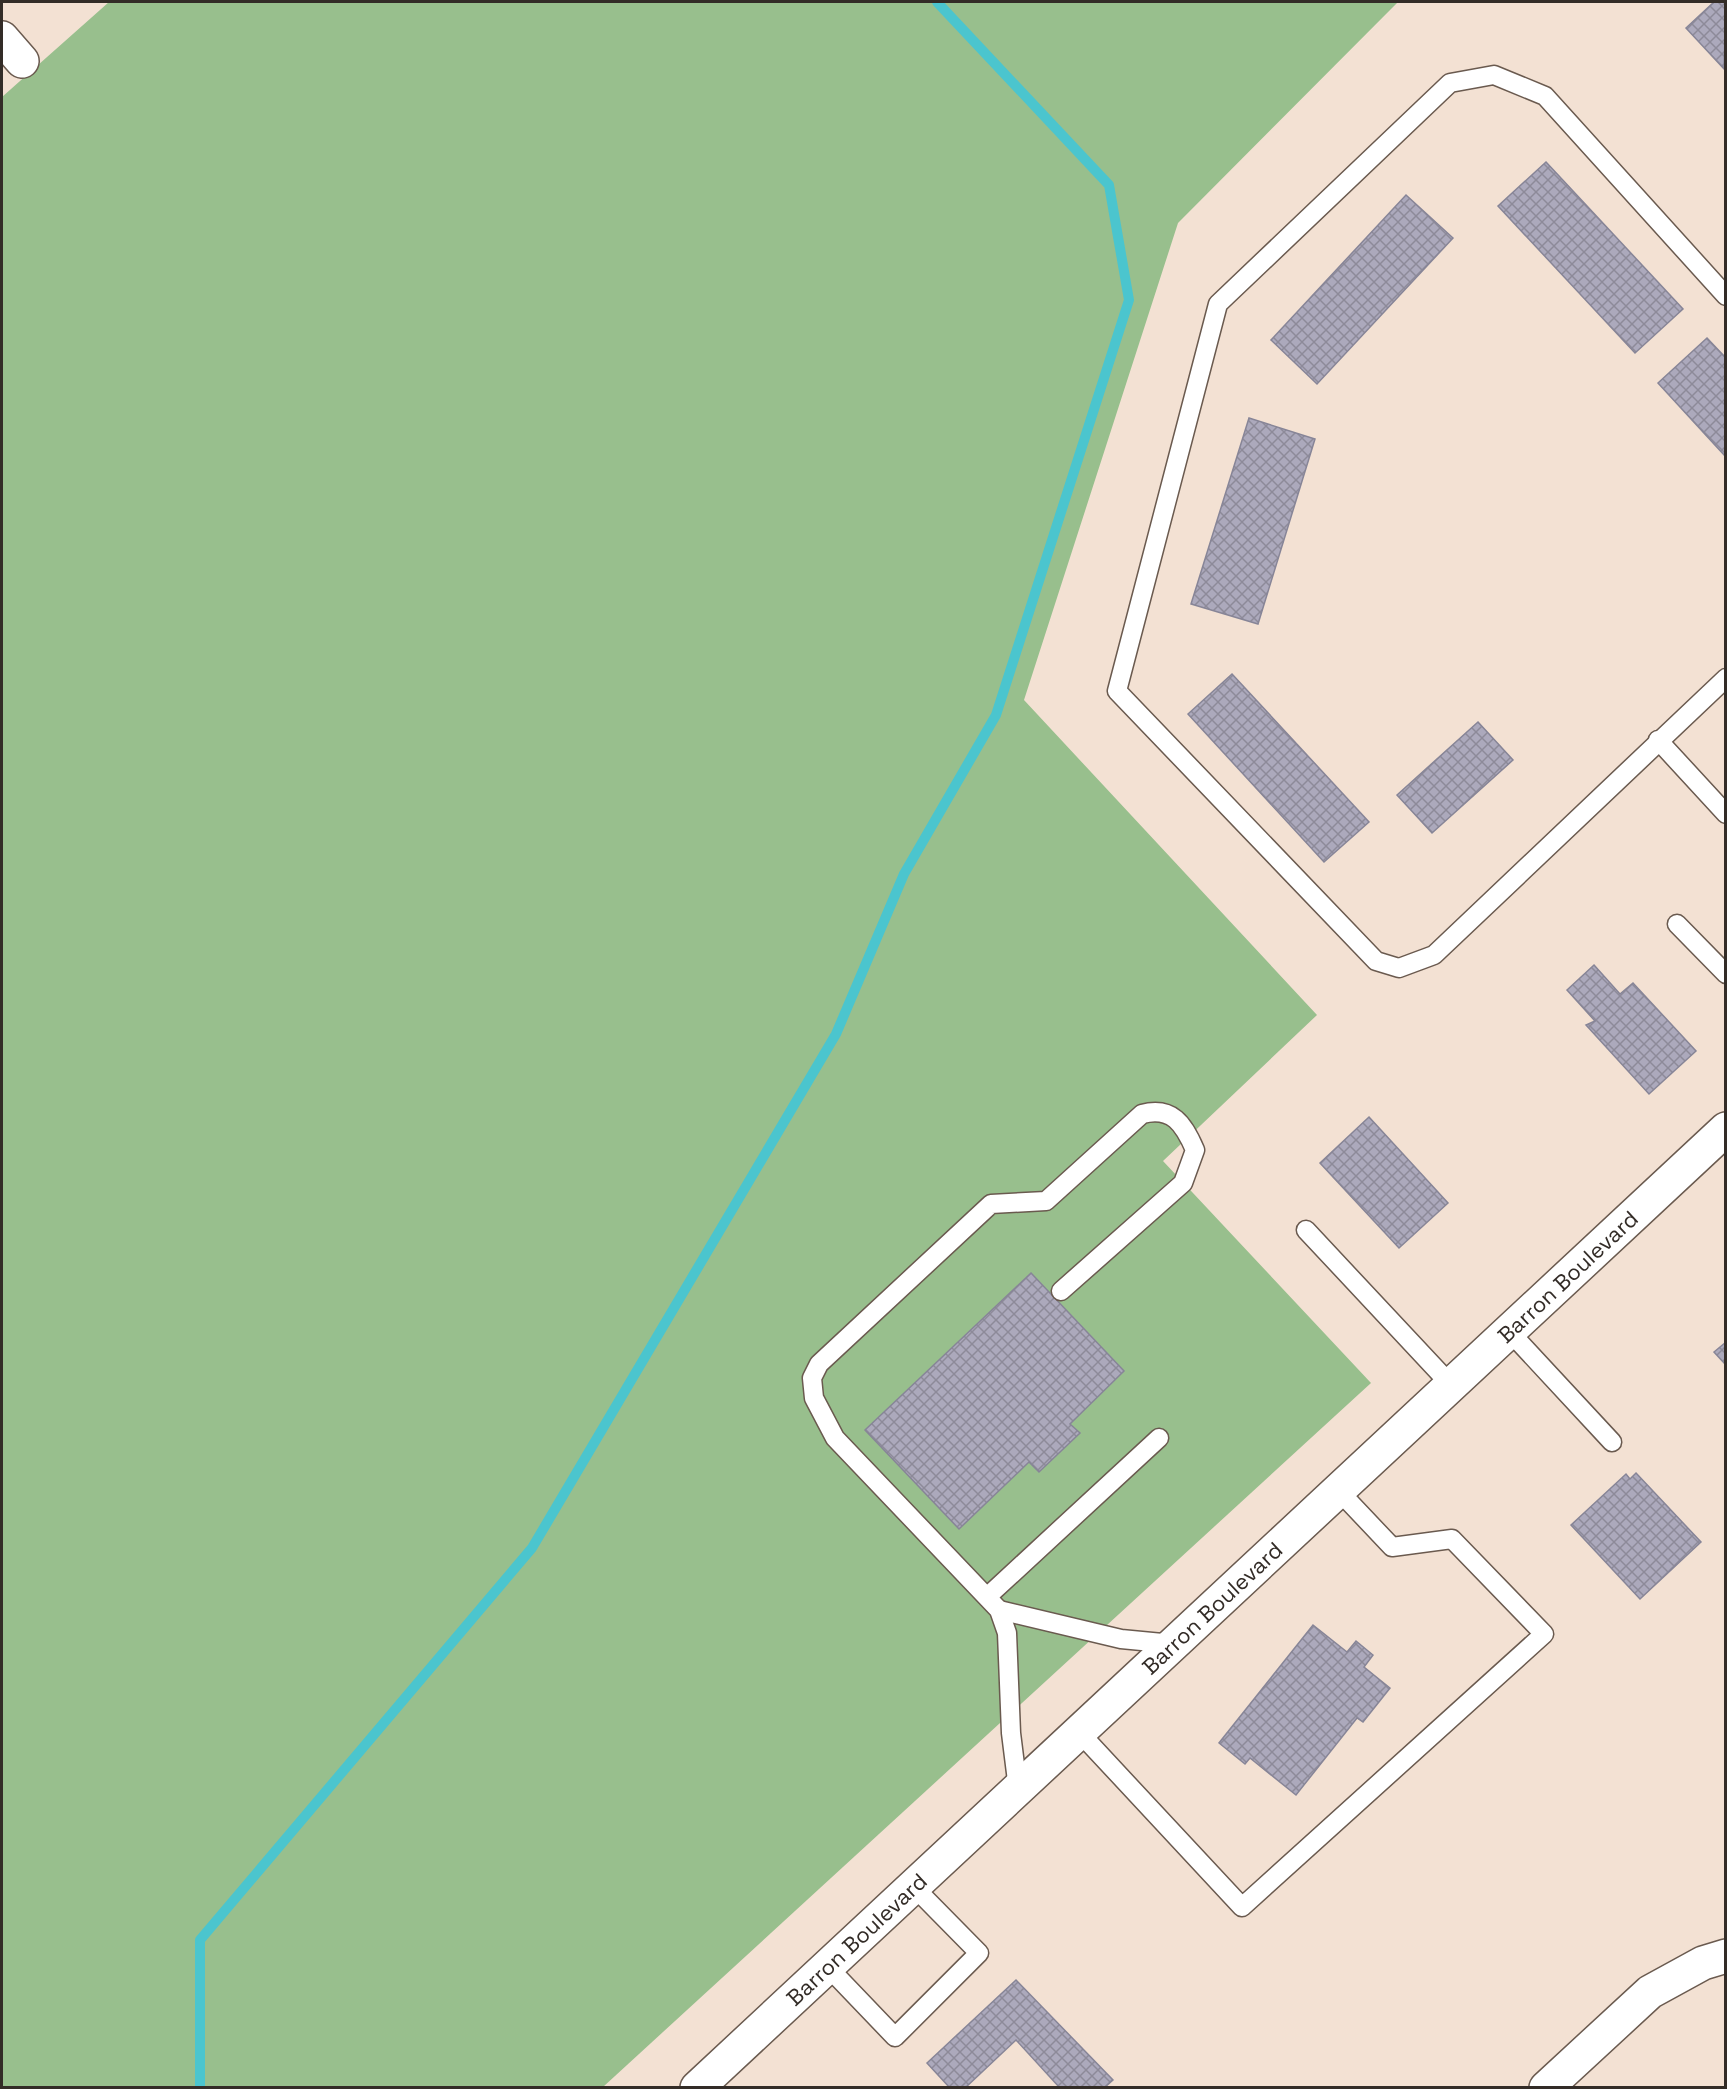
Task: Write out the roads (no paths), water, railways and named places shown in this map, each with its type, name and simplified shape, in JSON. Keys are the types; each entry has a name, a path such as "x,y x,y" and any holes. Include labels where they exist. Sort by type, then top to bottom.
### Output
{"main road":[{"name":"Barron Boulevard","path":"712,2082 827,1966 1725,1129"},
{"path":"1546,2088 1650,1992 1703,1963 1725,1956"}],"lane":[{"path":"1725,296 1545,96 1494,75 1450,83 1218,304 1117,691 1376,961 1399,968 1434,955 1725,678"},
{"path":"1658,740 1725,814"},
{"path":"1677,924 1725,974"},
{"path":"1018,1789 1011,1733 1007,1633 994,1603 835,1438 814,1398 812,1378 819,1364 991,1204 1046,1201 1142,1114 1157,1110 1174,1117 1186,1130 1195,1149 1183,1183 1061,1291"},
{"path":"1306,1230 1451,1385"},
{"path":"1509,1331 1612,1442"},
{"path":"994,1603 1159,1438"},
{"path":"1079,1732 1242,1907 1544,1634 1452,1539 1392,1547 1338,1490"},
{"path":"994,1603 1121,1639 1173,1644"},
{"path":"827,1966 895,2037 979,1953 913,1886"}],"waterway":[{"path":"200,2088 200,1940 532,1548 836,1034 904,874 996,715 1129,300 1109,185 937,2"}]}
